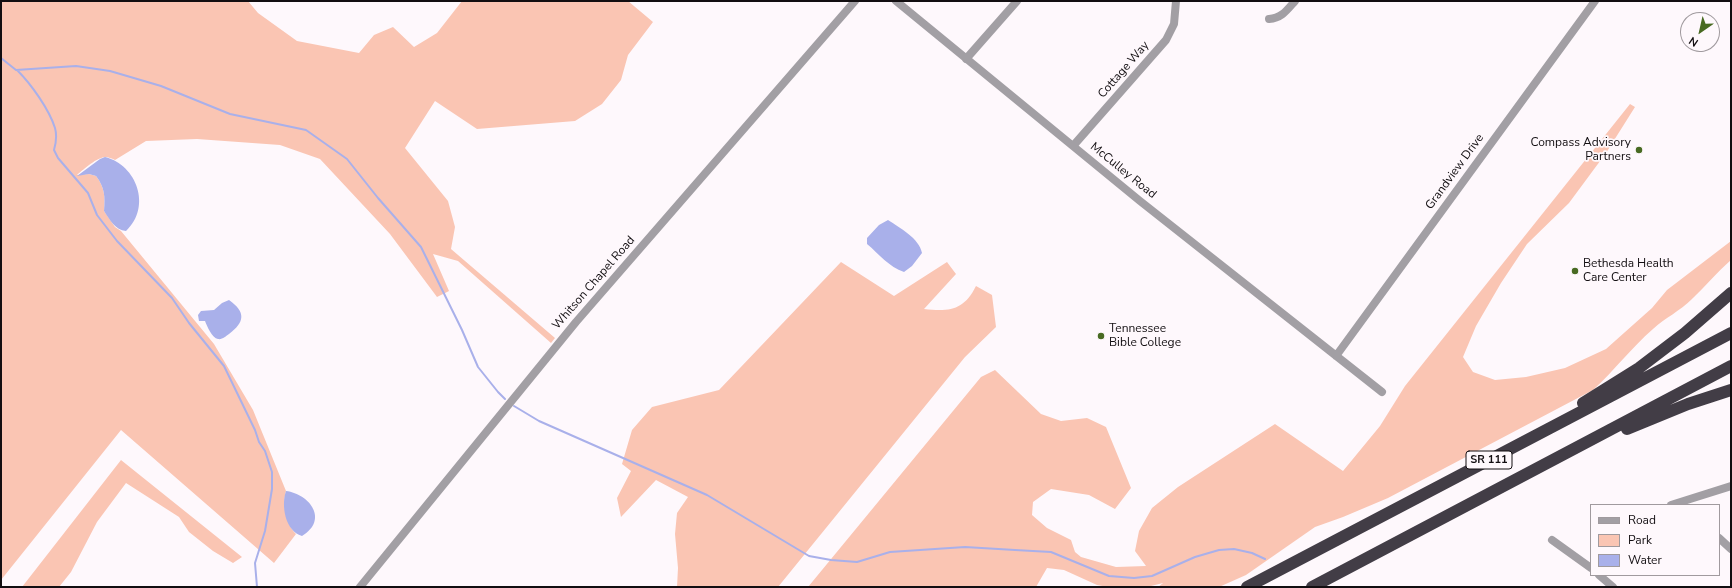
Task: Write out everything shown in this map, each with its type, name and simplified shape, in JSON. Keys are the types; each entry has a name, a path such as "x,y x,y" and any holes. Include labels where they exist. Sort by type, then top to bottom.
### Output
{"highway":[{"path":"1517,446 1639,368 1685,333 1731,293"},
{"name":"SR 111","path":"1247,587 1731,334"},
{"name":"SR 111","path":"1312,587 1731,366"},
{"path":"1559,457 1688,404 1731,390"}],"street":[{"name":"Whitson Chapel Road","path":"360,587 577,320 855,1"},
{"name":"McCulley Road","path":"896,1 1073,146 1382,392"},
{"path":"966,59 1017,1"},
{"name":"Cottage Way","path":"1073,146 1166,40 1174,24 1176,1"},
{"path":"1269,19 1283,15 1295,1"},
{"name":"Grandview Drive","path":"1336,356 1595,1"},
{"path":"1683,503 1731,486"},
{"path":"1720,539 1731,549"},
{"path":"1552,540 1589,564"},
{"path":"1600,576 1612,587"}],"green space":[{"path":"1,1 248,1 258,13 297,41 359,53 374,35 393,27 414,47 437,33 462,1 628,1 653,22 628,55 621,80 602,104 575,121 477,129 435,101 405,148 448,201 455,227 451,249 555,338 551,343 458,261 433,254 449,291 437,297 390,234 320,159 280,145 197,139 146,141 115,160 106,157 99,159 77,175 89,174 96,176 104,192 104,211 115,227 121,231 214,344 253,410 286,491 284,502 287,519 296,534 274,563 121,430 1,580"},
{"path":"1630,104 1635,107 1606,153 1569,203 1527,244 1501,283 1476,326 1463,357 1473,372 1495,380 1526,377 1565,368 1606,349 1652,308 1667,290 1731,241 1731,260 1678,311 1645,336 1593,390 1388,498 1315,527 1246,575 1219,587 1158,587 1163,583 1147,587 1108,587 1097,585 1064,570 1047,568 1036,587 808,587 981,377 995,370 1041,414 1061,421 1087,418 1106,427 1131,488 1115,509 1089,495 1051,489 1033,502 1032,515 1047,528 1071,540 1075,552 1081,557 1116,567 1146,566 1135,551 1139,531 1152,508 1178,487 1275,424 1343,471 1380,426 1405,386"},
{"path":"841,262 894,296 947,262 956,274 924,309 941,310 955,308 966,300 976,286 992,295 996,327 965,357 778,587 677,587 678,568 675,534 677,513 688,497 656,480 621,517 617,498 631,471 622,464 632,430 652,407 719,390"},
{"path":"121,460 242,557 233,563 213,551 189,532 179,517 126,483 97,522 71,572 59,587 22,587"}],"water":[{"path":"105,157 116,161 125,169 133,178 137,188 139,199 138,210 134,221 126,231 116,227 104,211 104,192 96,176 89,174 77,176"},
{"path":"888,220 913,238 922,253 912,266 904,272 889,264 867,244 867,238 879,225"},
{"path":"229,300 235,304 241,313 241,321 229,334 218,339 208,329 205,321 199,321 198,315 201,311 214,310 222,303"},
{"path":"286,491 295,493 302,497 309,502 313,509 315,516 314,523 310,530 302,536 296,533 288,523 284,510"}],"waterway":[{"path":"1,58 16,70 76,66 110,71 161,86 230,114 306,130 347,159 378,198 421,247 462,330 478,367 505,399"},
{"path":"17,70 39,97 52,121 56,133 54,150 58,158 88,193 97,215 117,241 172,298 189,323 224,366 255,430 259,442 265,451 272,472 272,489 265,531 255,563 257,587"},
{"path":"514,406 539,421 707,495 809,556 831,560 857,562 890,552 965,547 1051,552 1109,576 1134,578 1152,576 1195,557 1219,550 1234,549 1252,553 1265,559"}],"place":[{"name":"Compass Advisory Partners","path":"1639,150"},
{"name":"Bethesda Health Care Center","path":"1575,271"},
{"name":"Tennessee Bible College","path":"1101,336"}]}
